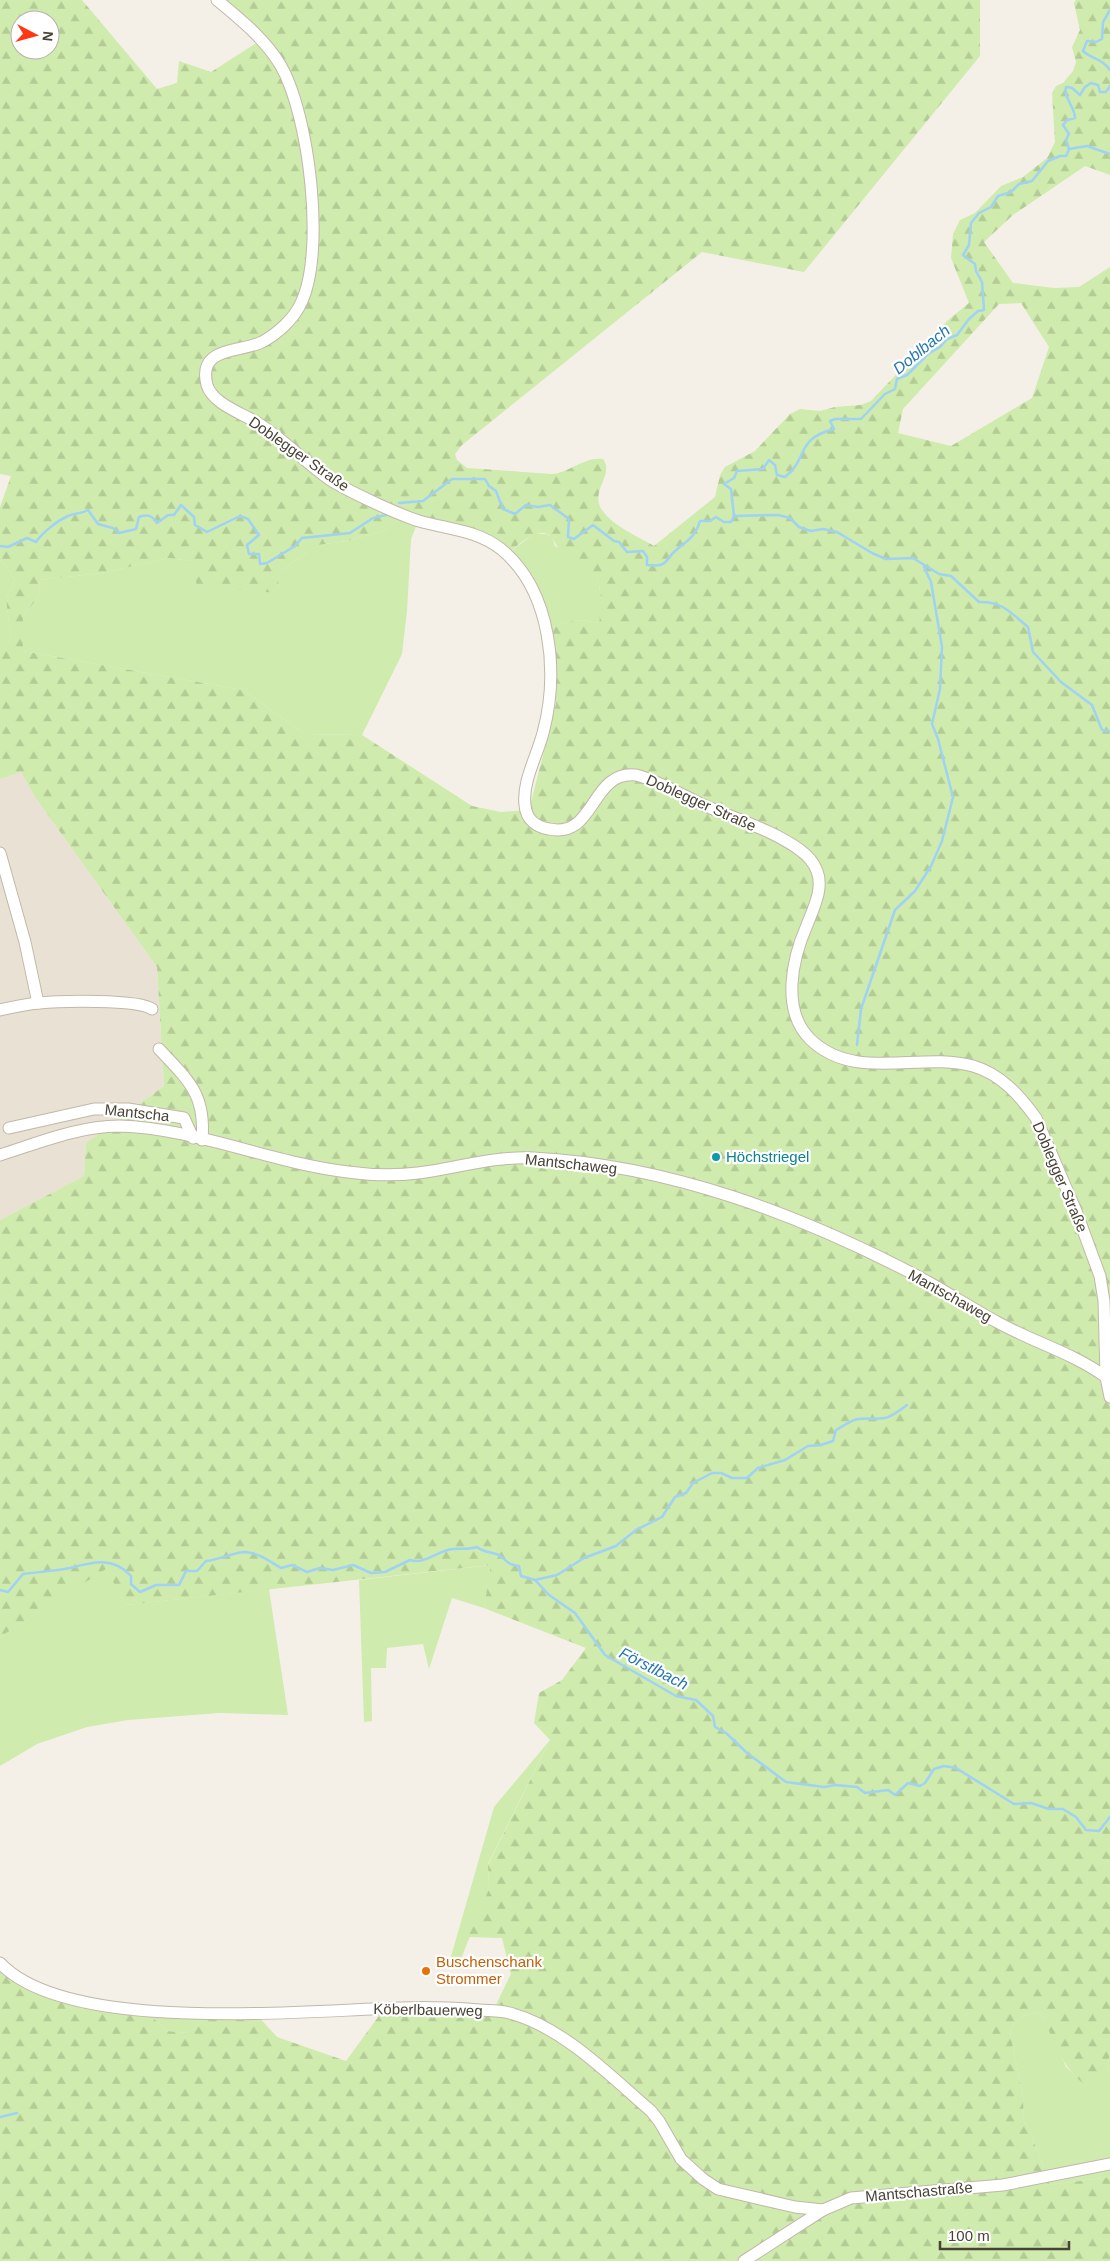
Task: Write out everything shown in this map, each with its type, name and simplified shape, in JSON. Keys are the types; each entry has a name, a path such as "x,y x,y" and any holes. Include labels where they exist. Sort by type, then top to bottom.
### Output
{"street":[{"name":"Doblegger Straße","path":"217,0 262,40 279,63 289,83 299,115 309,169 313,225 309,276 300,306 286,323 262,342 221,352 212,358 206,374 210,391 225,404 275,435 336,483 397,513 478,536 500,548 521,572 538,601 543,618 551,673 546,724 524,800 526,814 534,823 552,830 561,830 575,825 587,813 611,780 622,774 636,774 778,838 806,856 817,870 819,885 815,905 804,932 796,962 792,991 795,1019 812,1041 835,1055 878,1064 952,1063 974,1066 1000,1080 1023,1100 1036,1118 1076,1211 1100,1276 1104,1301 1106,1377 1110,1397"},
{"path":"0,853 25,942 38,1003"},
{"path":"0,1010 38,1003 139,1004 152,1009"},
{"path":"159,1049 192,1086 203,1115 197,1139"},
{"name":"Mantscha","path":"10,1128 94,1109 128,1109 184,1118 197,1139"},
{"name":"Mantschaweg","path":"0,1155 84,1130 118,1126 163,1131 241,1148 303,1165 349,1172 417,1173 491,1159 535,1158 621,1169 714,1189 767,1208 922,1279 999,1323 1080,1360 1106,1377"},
{"name":"Köberlbauerweg","path":"0,1963 20,1980 44,1990 80,2000 156,2012 260,2012 438,2007 513,2014 571,2043 651,2111 681,2159 702,2179 718,2189 796,2207 823,2210"},
{"name":"Mantschastraße","path":"744,2261 823,2210 851,2198 1003,2185 1110,2164"},
{"path":"796,2207 804,2223"}],"shaded area":[{"path":"21,772 35,797 157,967 164,1086 86,1143 84,1176 0,1220 0,779"}],"green space":[{"path":"0,0 82,0 157,89 177,83 179,61 211,72 266,37 225,0 980,0 980,56 804,272 702,252 462,445 455,454 457,460 467,468 552,474 565,471 583,462 603,459 606,471 598,496 602,510 619,526 654,546 715,497 720,475 725,467 755,451 790,414 800,409 820,411 835,407 861,405 871,401 947,321 969,303 951,258 953,234 960,220 975,213 1001,186 1023,177 1047,158 1055,142 1052,93 1056,86 1063,83 1073,71 1076,62 1072,47 1080,30 1074,3 1076,0 1110,0 1110,175 1085,166 1013,215 984,242 1013,283 1054,288 1079,287 1110,267 1110,2051 1107,2072 1097,2085 1086,2086 1065,2063 1044,2018 1038,2012 1021,2018 1010,2032 1023,2096 1024,2121 1031,2134 1050,2185 1110,2177 1110,2261 0,2261 0,1968 26,1988 150,2015 167,2031 188,2033 209,2016 256,2014 277,2037 346,2061 381,2013 492,2013 511,1974 502,1938 468,1937 489,1889 488,1865 550,1740 534,1723 539,1693 562,1680 586,1648 484,1608 491,1565 126,1605 106,1569 0,1637 0,1220 84,1176 86,1143 164,1086 157,967 35,797 21,772 0,779 0,647 5,647 11,638 6,599 15,580 2,561 0,562 0,507 11,476 0,474","holes":["1021,303 1049,347 1032,398 951,446 898,433 903,409 999,304","407,511 480,533 511,551 536,534 547,534 553,539 566,559 588,570 597,578 601,597 599,623 574,621 551,628 556,672 556,704 529,810 501,812 472,806 362,735 305,734 243,690 23,651 23,616 38,598 40,580 102,573 169,558 191,561 197,586 278,593 279,572 318,545 347,541 386,530"]},
{"path":"399,518 417,524 411,539 407,611 402,654 362,735 305,734 243,690 23,651 23,616 38,598 40,580 102,573 169,558 191,561 278,592 279,572 318,545 347,541 386,530"},
{"path":"534,534 546,534 552,537 555,546 595,574 599,583 602,607 599,623 574,621 551,628 511,551"},
{"path":"2,561 15,580 6,599 11,638 5,648 0,647 0,562"},
{"path":"492,1565 484,1608 452,1598 429,1669 423,1644 387,1648 386,1668 371,1668 372,1721 364,1722 359,1580"},
{"path":"106,1568 126,1605 269,1589 288,1715 219,1713 128,1720 87,1727 37,1744 0,1766 0,1637"},
{"path":"550,1740 488,1864 489,1889 460,1961 450,1960 494,1807"},
{"path":"1038,2012 1044,2018 1066,2067 1086,2086 1107,2072 1110,2051 1110,2177 1050,2185 1031,2134 1024,2121 1023,2096 1010,2032 1021,2018"},
{"path":"150,2015 209,2016 188,2033 167,2031"}],"waterway":[{"name":"Doblbach","path":"1110,10 1103,22 1102,39 1096,42 1087,41 1083,51 1104,63 1110,70"},
{"name":"Doblbach","path":"399,503 423,501 452,479 485,479 489,486 496,491 503,509 515,514 526,505 538,507 550,505 569,519 568,537 574,539 593,525 614,541 619,542 627,552 643,551 647,557 647,565 657,565 666,562 693,535 700,521 710,521 716,517 724,522 731,522 734,516 731,489 724,484 734,478 737,471 763,469 769,460 775,465 777,475 785,477 792,470 813,438 834,429 830,421 835,419 861,419 885,394 895,389 897,379 907,375 928,354 940,347 947,339 957,335 969,319 978,311 984,310 982,282 976,271 975,264 963,255 969,245 971,223 979,213 991,207 998,196 1011,192 1019,184 1032,181 1048,161 1060,156 1066,156 1069,149 1066,140 1069,134 1063,125 1067,120 1075,118 1066,95 1066,87 1072,88 1080,95 1085,87 1091,83 1098,85 1100,92 1106,92 1110,86"},
{"path":"1069,149 1087,146 1110,154"},
{"name":"Doblbach","path":"0,546 8,547 27,538 36,542 59,521 70,515 88,510 98,524 113,528 119,533 136,529 139,517 142,516 147,515 157,523 168,515 174,515 181,505 194,517 195,525 207,532 240,516 248,519 259,535 247,545 249,554 259,554 260,564 267,563 295,546 302,538 350,533 373,518 386,515"},
{"path":"734,516 778,515 790,518 799,527 811,531 823,529 837,532 872,553 886,559 913,558 939,574 951,576 979,602 1000,606 1028,627 1033,652 1061,682 1092,705 1102,730 1110,731"},
{"path":"857,1045 861,1009 895,910 915,891 931,866 942,841 953,797 938,739 932,724 940,689 942,647 931,582 924,567"},
{"path":"535,1580 557,1575 584,1558 616,1546 636,1530 662,1517 675,1497 686,1493 693,1483 712,1473 721,1473 732,1478 747,1478 758,1468 785,1460 808,1446 821,1445 833,1441 836,1430 852,1421 888,1417 907,1405"},
{"name":"Förstlbach","path":"0,1590 8,1592 23,1574 102,1562 117,1565 124,1570 131,1576 131,1584 140,1592 156,1585 179,1585 186,1571 197,1571 206,1561 241,1552 259,1556 281,1568 292,1565 307,1572 320,1568 333,1570 353,1565 371,1573 385,1572 410,1560 421,1561 447,1550 477,1547 483,1551 497,1554 511,1564 519,1566 521,1576 535,1580 549,1595 575,1613 605,1655 676,1696 696,1700 713,1716 715,1727 726,1733 747,1753 786,1782 824,1787 835,1785 857,1787 865,1793 888,1790 895,1795 908,1783 920,1786 925,1783 934,1769 944,1766 956,1768 1014,1804 1031,1803 1049,1809 1063,1809 1076,1817 1086,1830 1099,1831 1110,1817"},
{"path":"0,2117 17,2113"}],"place":[{"name":"Höchstriegel","path":"716,1157"},
{"name":"Buschenschank Strommer","path":"426,1971"}]}
